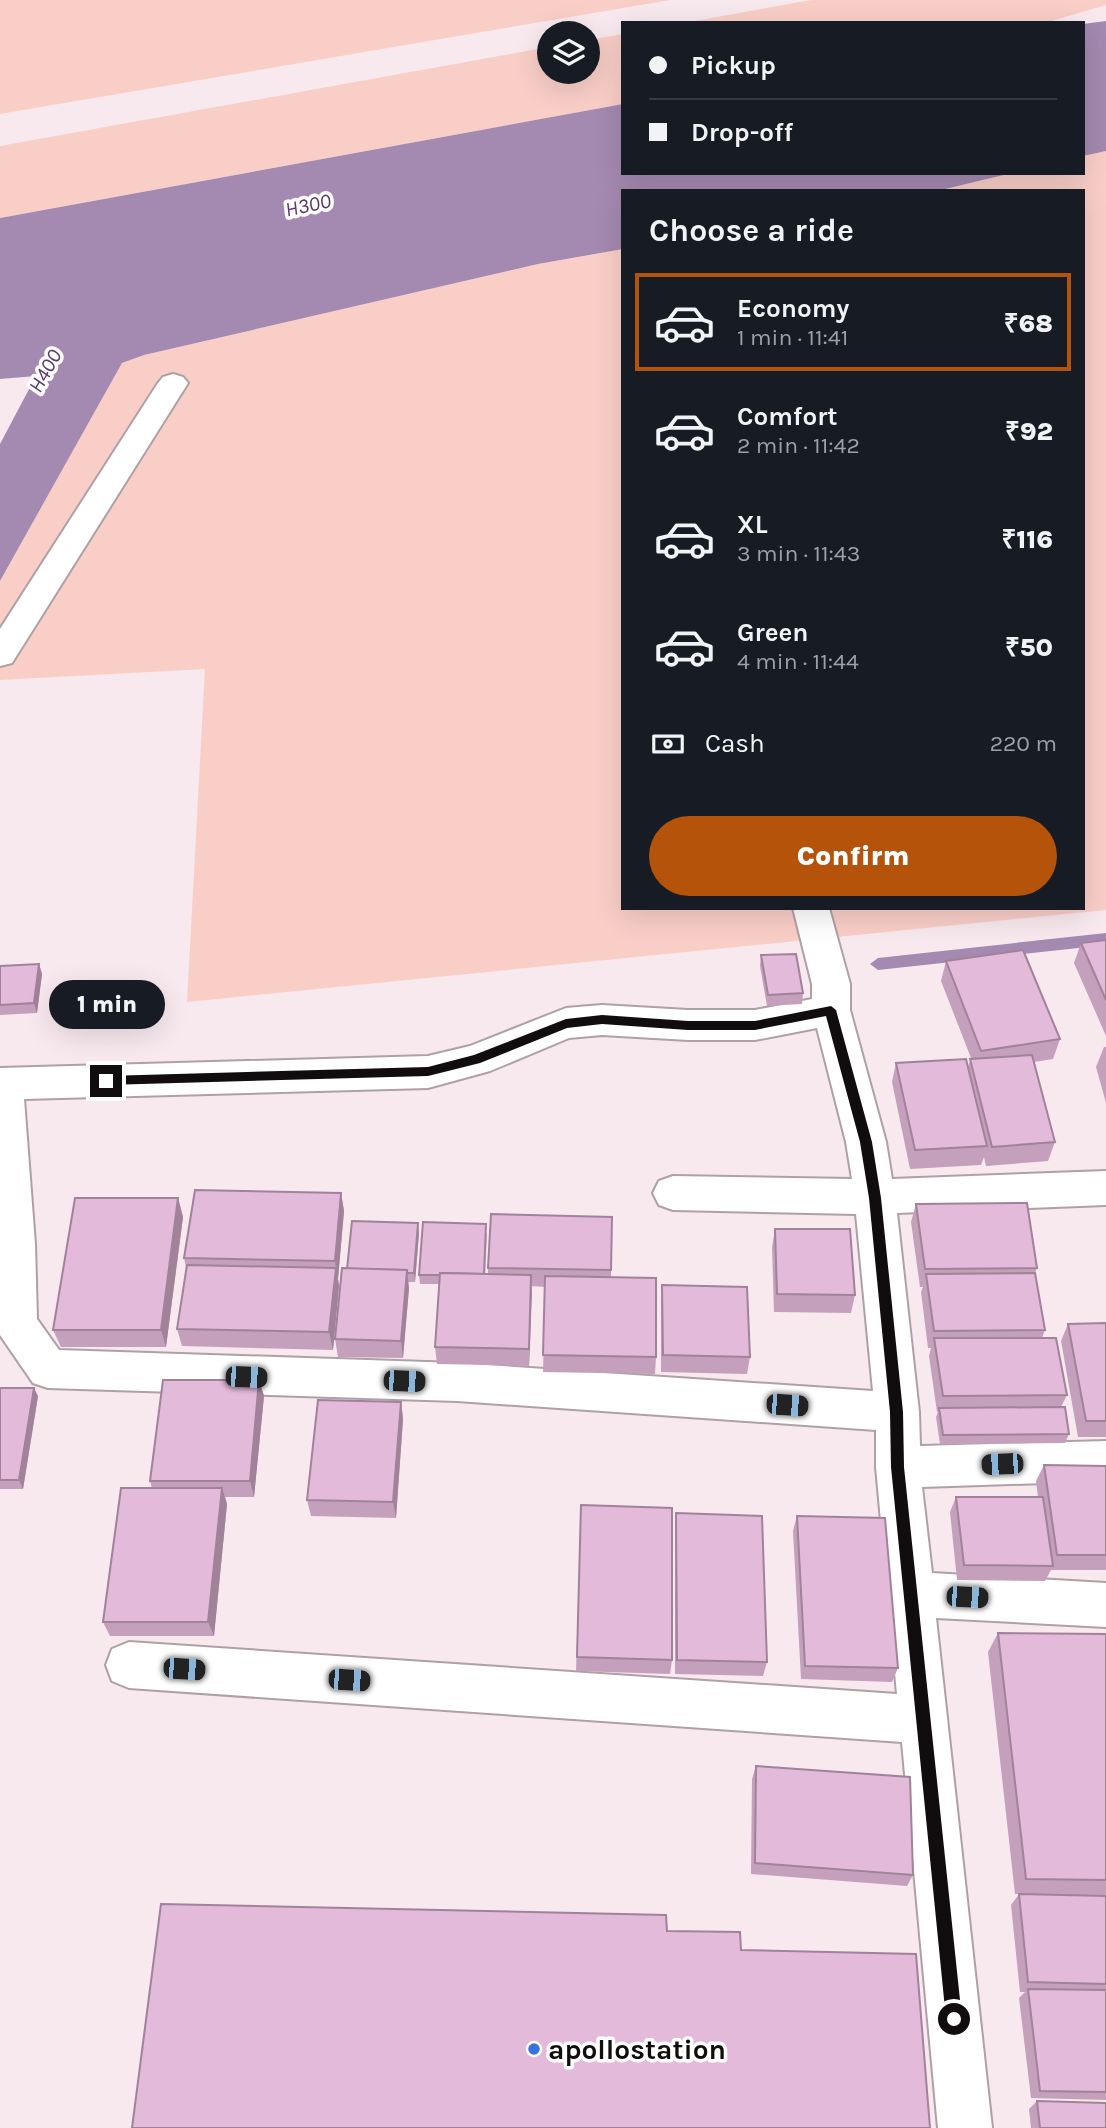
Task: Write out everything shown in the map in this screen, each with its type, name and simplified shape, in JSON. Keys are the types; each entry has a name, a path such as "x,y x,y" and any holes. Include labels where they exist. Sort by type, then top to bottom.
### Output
{"street":[{"path":"0,655 173,383"},
{"path":"812,910 831,984 831,1010 866,1142 875,1198 897,1412 898,1467 965,2128"},
{"path":"831,1010 755,1025 688,1025 602,1020 566,1023 476,1060 428,1072 2,1084 14,1244 16,1324 48,1369 457,1382 897,1412"},
{"path":"674,1193 875,1198 1106,1188"},
{"path":"898,1467 1106,1461"},
{"path":"911,1594 1106,1605"},
{"path":"129,1665 925,1720"}],"shaded area":[{"path":"0,0 670,0 537,21 0,114"},
{"path":"811,0 1106,0 1106,5 1052,21 695,21"},
{"path":"621,34 621,104 0,218 0,146 537,49 537,84 600,84 600,38"},
{"path":"1106,151 1106,910 187,1002 205,669 0,680 0,581 122,363 144,355 538,264 621,249 621,910 1085,910 1085,189 945,189 1004,175 1085,175 1085,156"}],"water":[{"path":"1106,21 1106,151 1085,156 1085,24"},
{"path":"621,104 621,175 1004,175 945,189 621,189 621,249 538,264 144,355 122,363 0,581 0,444 36,376 0,379 0,218"}],"building":[{"path":"1106,940 1106,1000 1081,943"},
{"path":"1023,950 1060,1039 981,1051 946,961"},
{"path":"796,954 803,993 768,995 761,955"},
{"path":"39,964 34,1003 0,1005 0,966"},
{"path":"1032,1055 1055,1142 992,1147 970,1059"},
{"path":"966,1059 987,1146 915,1150 896,1063"},
{"path":"195,1190 341,1193 335,1261 184,1258"},
{"path":"75,1198 178,1198 161,1330 53,1330"},
{"path":"1027,1203 1037,1268 925,1269 916,1204"},
{"path":"491,1214 612,1217 611,1270 488,1268"},
{"path":"352,1221 418,1223 414,1273 406,1273 407,1270 347,1269"},
{"path":"423,1222 486,1224 484,1274 419,1275"},
{"path":"775,1229 850,1229 855,1295 777,1294"},
{"path":"187,1265 336,1268 329,1332 177,1329"},
{"path":"342,1268 407,1270 401,1341 335,1339"},
{"path":"440,1273 531,1275 529,1349 435,1347"},
{"path":"1035,1273 1045,1330 934,1331 926,1274"},
{"path":"545,1276 656,1278 656,1357 543,1355"},
{"path":"662,1285 747,1287 750,1357 663,1355"},
{"path":"1106,1323 1106,1421 1086,1421 1068,1324"},
{"path":"934,1338 1056,1338 1067,1395 943,1396"},
{"path":"163,1380 259,1380 250,1481 150,1481"},
{"path":"0,1388 34,1388 19,1480 0,1480"},
{"path":"318,1400 401,1402 393,1502 307,1500"},
{"path":"1065,1407 1069,1434 943,1435 939,1408"},
{"path":"1044,1465 1106,1466 1106,1555 1057,1555"},
{"path":"121,1488 222,1488 208,1622 103,1622"},
{"path":"956,1497 1043,1497 1053,1566 964,1565"},
{"path":"581,1505 672,1508 672,1660 577,1657"},
{"path":"676,1513 762,1516 767,1662 677,1660"},
{"path":"797,1516 885,1518 898,1668 805,1666"},
{"path":"998,1633 1106,1634 1106,1880 1026,1879"},
{"path":"756,1766 910,1777 913,1875 755,1863"},
{"path":"1019,1894 1106,1896 1106,1984 1028,1982"},
{"name":"apollostation","path":"161,1904 666,1915 667,1931 740,1932 741,1950 916,1954 930,2128 132,2128"},
{"path":"1028,1989 1106,1990 1106,2092 1040,2091"},
{"path":"1037,2101 1106,2103 1106,2128 1040,2128"}],"waterway":[{"path":"878,964 1106,939"}],"place":[{"name":"apollostation","path":"534,2049"}],"route":[{"path":"106,1081 428,1072 476,1060 566,1023 602,1020 688,1025 755,1025 831,1010 866,1142 875,1198 897,1412 898,1467 954,2019"}],"water label":[{"name":"H300","path":"308,205"},
{"name":"H400","path":"45,371"}]}
